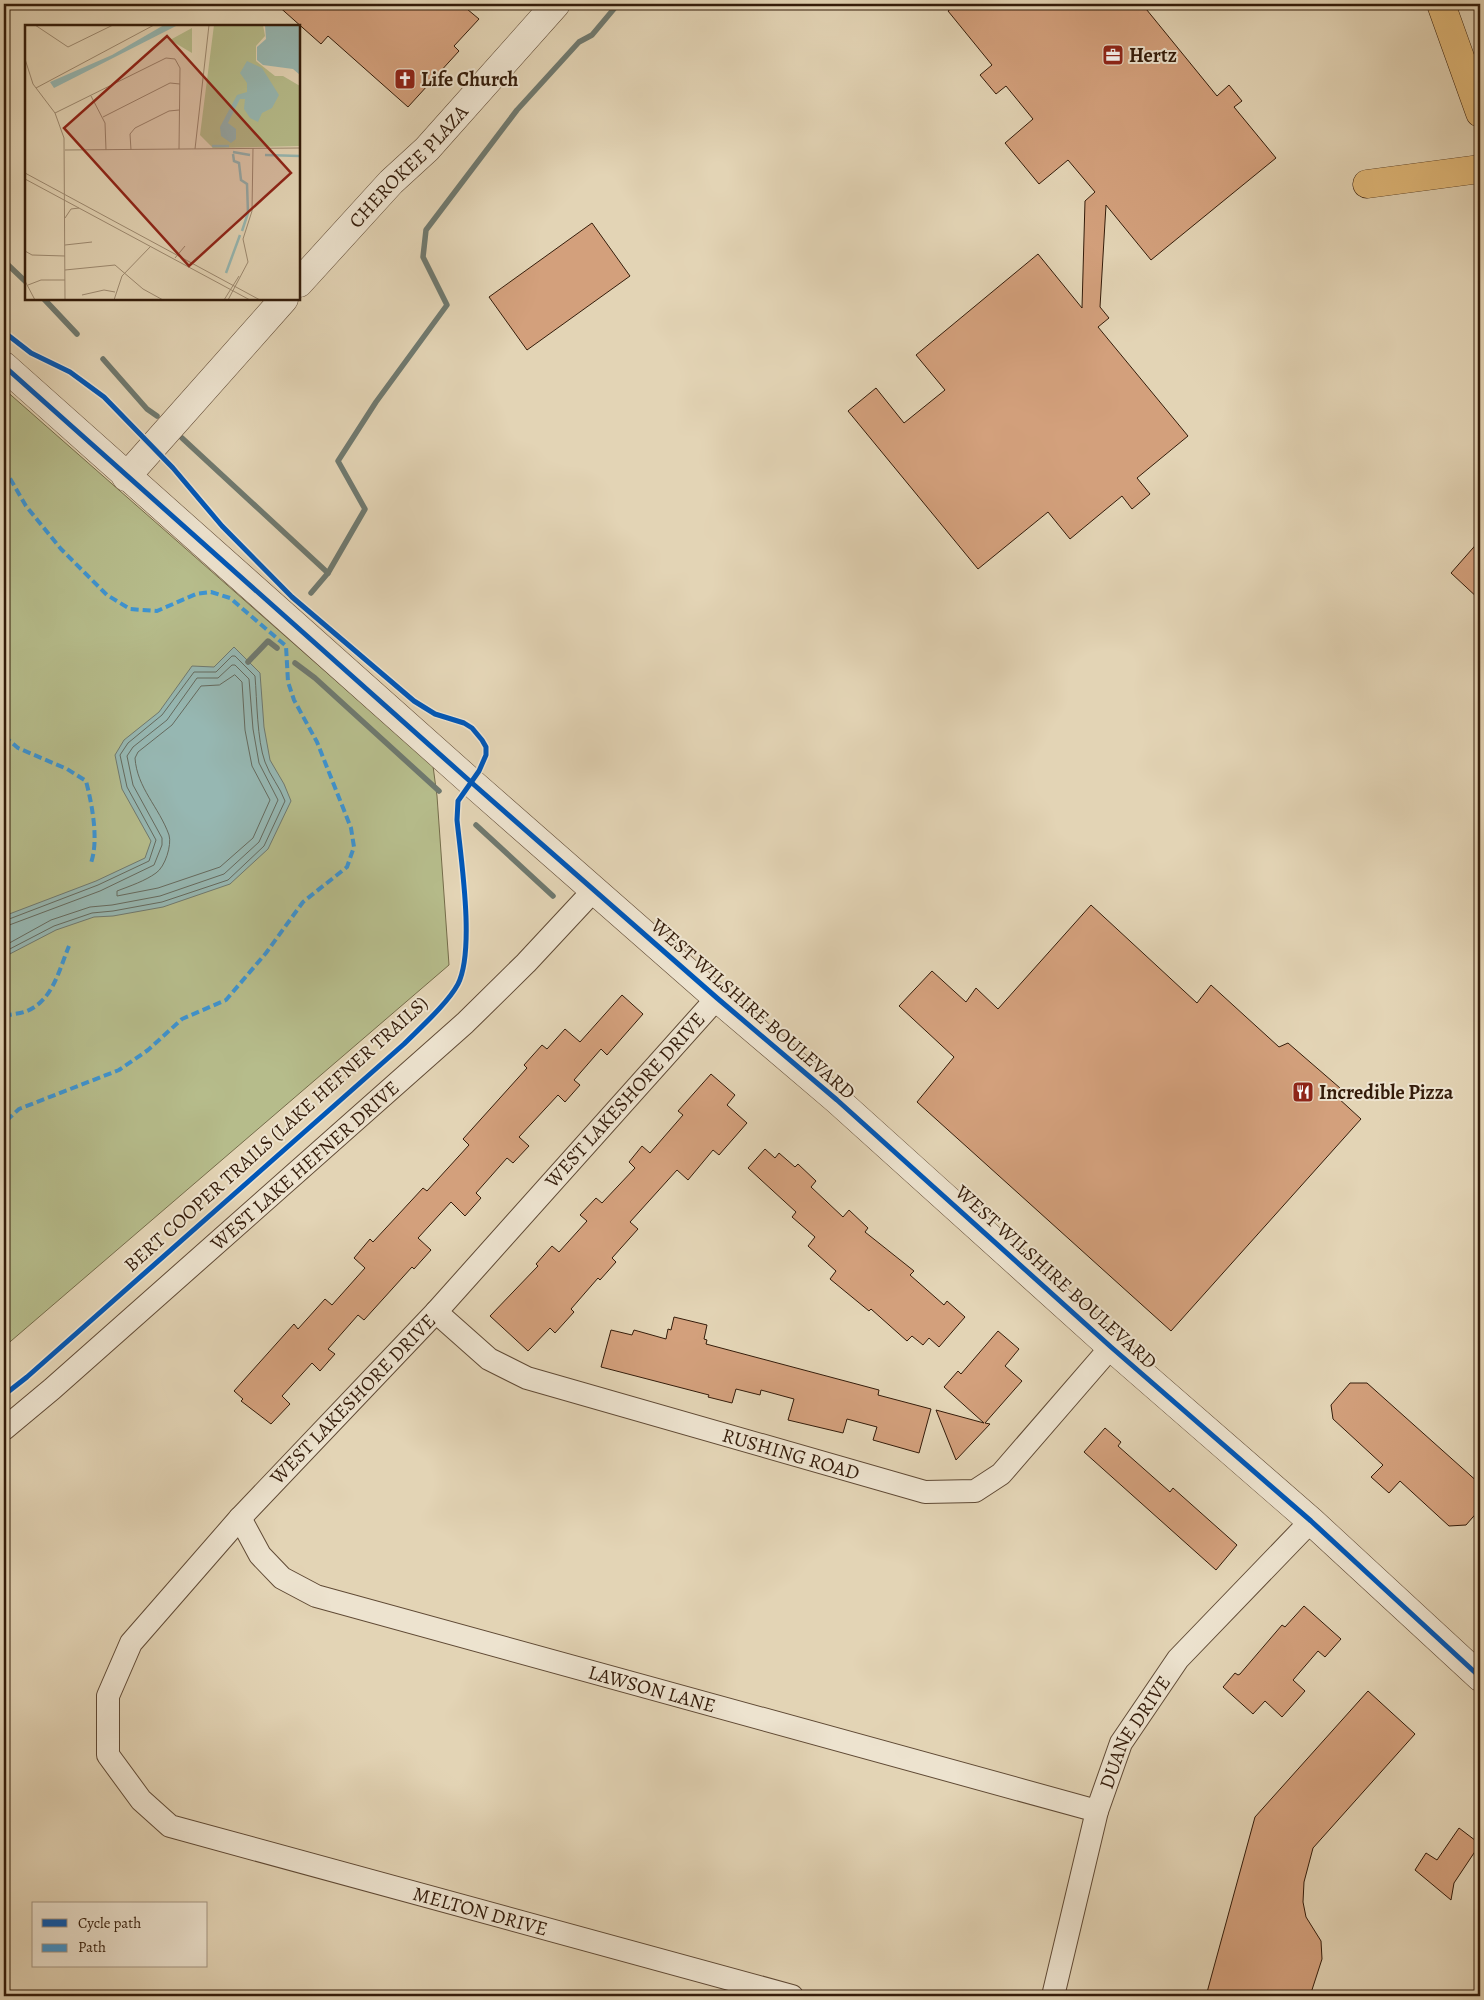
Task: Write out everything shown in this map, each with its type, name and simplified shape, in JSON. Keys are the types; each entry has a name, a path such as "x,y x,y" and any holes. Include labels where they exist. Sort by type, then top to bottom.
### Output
{"highway":[{"path":"1441,4 1480,114"},
{"path":"1480,169 1374,193 1480,187"}],"street":[{"name":"CHEROKEE PLAZA","path":"300,281 391,182 426,149 556,4"},
{"path":"126,477 283,300"},
{"name":"WEST WILSHIRE BOULEVARD","path":"4,366 126,477 717,998 837,1100 1111,1347 1311,1521 1480,1677"},
{"name":"WEST LAKE HEFNER DRIVE","path":"4,1429 59,1383 465,1022 526,963 594,890"},
{"name":"WEST LAKESHORE DRIVE","path":"170,1826 141,1800 108,1755 108,1696 131,1643 240,1518 436,1312 717,998"},
{"name":"RUSHING ROAD","path":"436,1312 489,1359 527,1378 925,1492 975,1491 1000,1474 1111,1347"},
{"name":"LAWSON LANE","path":"240,1518 260,1555 282,1578 316,1596 1097,1811"},
{"name":"DUANE DRIVE","path":"1053,1996 1097,1811 1121,1743 1178,1658 1311,1521"},
{"name":"MELTON DRIVE","path":"170,1826 792,1996"}],"green space":[{"path":"4,389 433,766 437,796 449,965 4,1347"}],"water":[{"path":"234,647 260,673 264,727 270,760 284,784 291,801 268,849 230,884 163,907 113,916 94,917 56,930 4,957 4,916 96,881 145,858 151,841 122,789 115,755 124,740 159,712 192,666 214,667"}],"building":[{"name":"Life Church","path":"276,4 461,4 479,19 454,46 459,51 408,107 328,36 321,44"},
{"path":"957,4 1142,4 1217,96 1229,85 1242,101 1234,107 1276,158 1151,260 1106,205 1100,307 1109,318 1098,327 1188,436 1137,478 1150,494 1132,509 1122,496 1070,539 1048,512 978,569 848,411 876,388 904,423 945,390 916,355 1038,254 1082,308 1085,201 1095,192 1068,160 1039,184 1005,143 1033,119 1006,86 996,94 980,75 992,65 948,11"},
{"path":"592,223 630,276 527,350 489,297"},
{"path":"1480,540 1480,600 1451,573"},
{"path":"1091,905 1197,1003 1211,985 1279,1047 1288,1043 1340,1088 1337,1097 1361,1119 1171,1331 917,1102 954,1057 899,1006 932,971 966,1002 976,988 998,1009"},
{"path":"622,995 643,1014 607,1055 601,1049 574,1080 580,1085 565,1102 558,1095 519,1137 529,1146 513,1163 507,1158 476,1193 481,1198 465,1216 451,1202 418,1238 431,1250 414,1269 412,1267 364,1320 358,1315 328,1349 335,1354 320,1371 312,1363 282,1396 290,1404 271,1424 241,1401 243,1399 234,1391 294,1324 298,1329 325,1299 332,1305 365,1268 354,1258 370,1239 373,1242 423,1188 427,1191 469,1145 463,1139 527,1068 524,1065 542,1045 547,1049 565,1029 580,1042"},
{"path":"711,1074 735,1095 727,1105 747,1123 719,1155 713,1150 688,1180 677,1170 630,1222 638,1229 612,1258 616,1262 600,1280 598,1278 571,1309 574,1312 555,1333 550,1328 528,1351 490,1316 538,1266 536,1264 552,1246 559,1252 587,1221 580,1215 596,1198 602,1203 635,1168 629,1162 642,1146 650,1153 683,1115 678,1111"},
{"path":"765,1149 775,1158 779,1153 795,1167 798,1164 816,1181 811,1187 843,1217 849,1210 868,1228 865,1232 914,1271 910,1275 944,1305 947,1301 965,1317 939,1347 929,1338 923,1345 912,1336 907,1341 871,1309 869,1311 830,1279 836,1271 808,1246 815,1237 792,1217 796,1212 748,1168"},
{"path":"674,1317 707,1325 704,1339 707,1340 706,1344 879,1390 878,1395 931,1409 919,1453 873,1440 877,1427 847,1419 843,1433 788,1420 794,1399 761,1390 760,1395 736,1389 732,1403 708,1397 709,1395 601,1367 611,1330 632,1335 634,1330 666,1339 668,1329 671,1330"},
{"path":"998,1331 1019,1349 1005,1366 1022,1381 985,1423 990,1424 956,1460 936,1410 984,1423 944,1387 958,1371 961,1374"},
{"path":"1350,1383 1367,1383 1480,1484 1480,1509 1466,1525 1449,1526 1400,1481 1389,1493 1371,1477 1383,1465 1333,1419 1331,1405"},
{"path":"1105,1428 1121,1442 1118,1446 1170,1492 1173,1488 1237,1545 1216,1570 1084,1452"},
{"path":"1304,1606 1341,1639 1325,1657 1318,1651 1293,1680 1305,1691 1282,1717 1265,1701 1253,1714 1223,1687 1235,1673 1240,1674 1282,1625 1285,1627"},
{"path":"1368,1691 1415,1734 1313,1848 1304,1882 1303,1902 1306,1917 1321,1941 1322,1959 1310,1996 1206,1996 1255,1817"},
{"path":"1459,1828 1480,1844 1454,1883 1451,1900 1415,1870 1426,1853 1437,1860"}],"waterway":[{"path":"328,573 365,509 338,461 376,402 447,305 423,257 426,230 517,110 579,42 592,35 618,4"},
{"path":"4,261 25,281"},
{"path":"45,300 77,334"},
{"path":"103,359 147,409 157,416"},
{"path":"182,438 328,573 311,593"},
{"path":"248,662 268,641 277,648"},
{"path":"295,663 315,678 439,791"},
{"path":"476,825 553,896"}],"marked path":[{"path":"4,468 26,506 61,549 107,595 130,609 157,611 196,594 211,592 230,598 286,646 288,682 294,700 317,742 351,828 354,847 347,867 303,902 266,953 226,1000 182,1019 148,1050 119,1070 19,1109 4,1123"},
{"path":"4,736 18,748 67,769 86,781 95,833 91,863"},
{"path":"4,1016 27,1011 43,1000 54,983 69,946"}],"cycle path":[{"name":"BERT COOPER TRAILS (LAKE HEFNER TRAILS)","path":"4,332 31,353 70,372 104,397 173,468 222,526 292,597 414,701 435,714 464,723 472,728 486,747 486,755 479,771 458,801 457,820 464,880 466,950 458,984 448,999 404,1044 27,1377 4,1395"},
{"path":"4,366 472,783 717,998 837,1100 1111,1347 1311,1521 1480,1677"}],"place":[{"name":"Hertz","path":"1113,55"},
{"name":"Life Church","path":"405,79"},
{"name":"Incredible Pizza","path":"1303,1092"}]}
